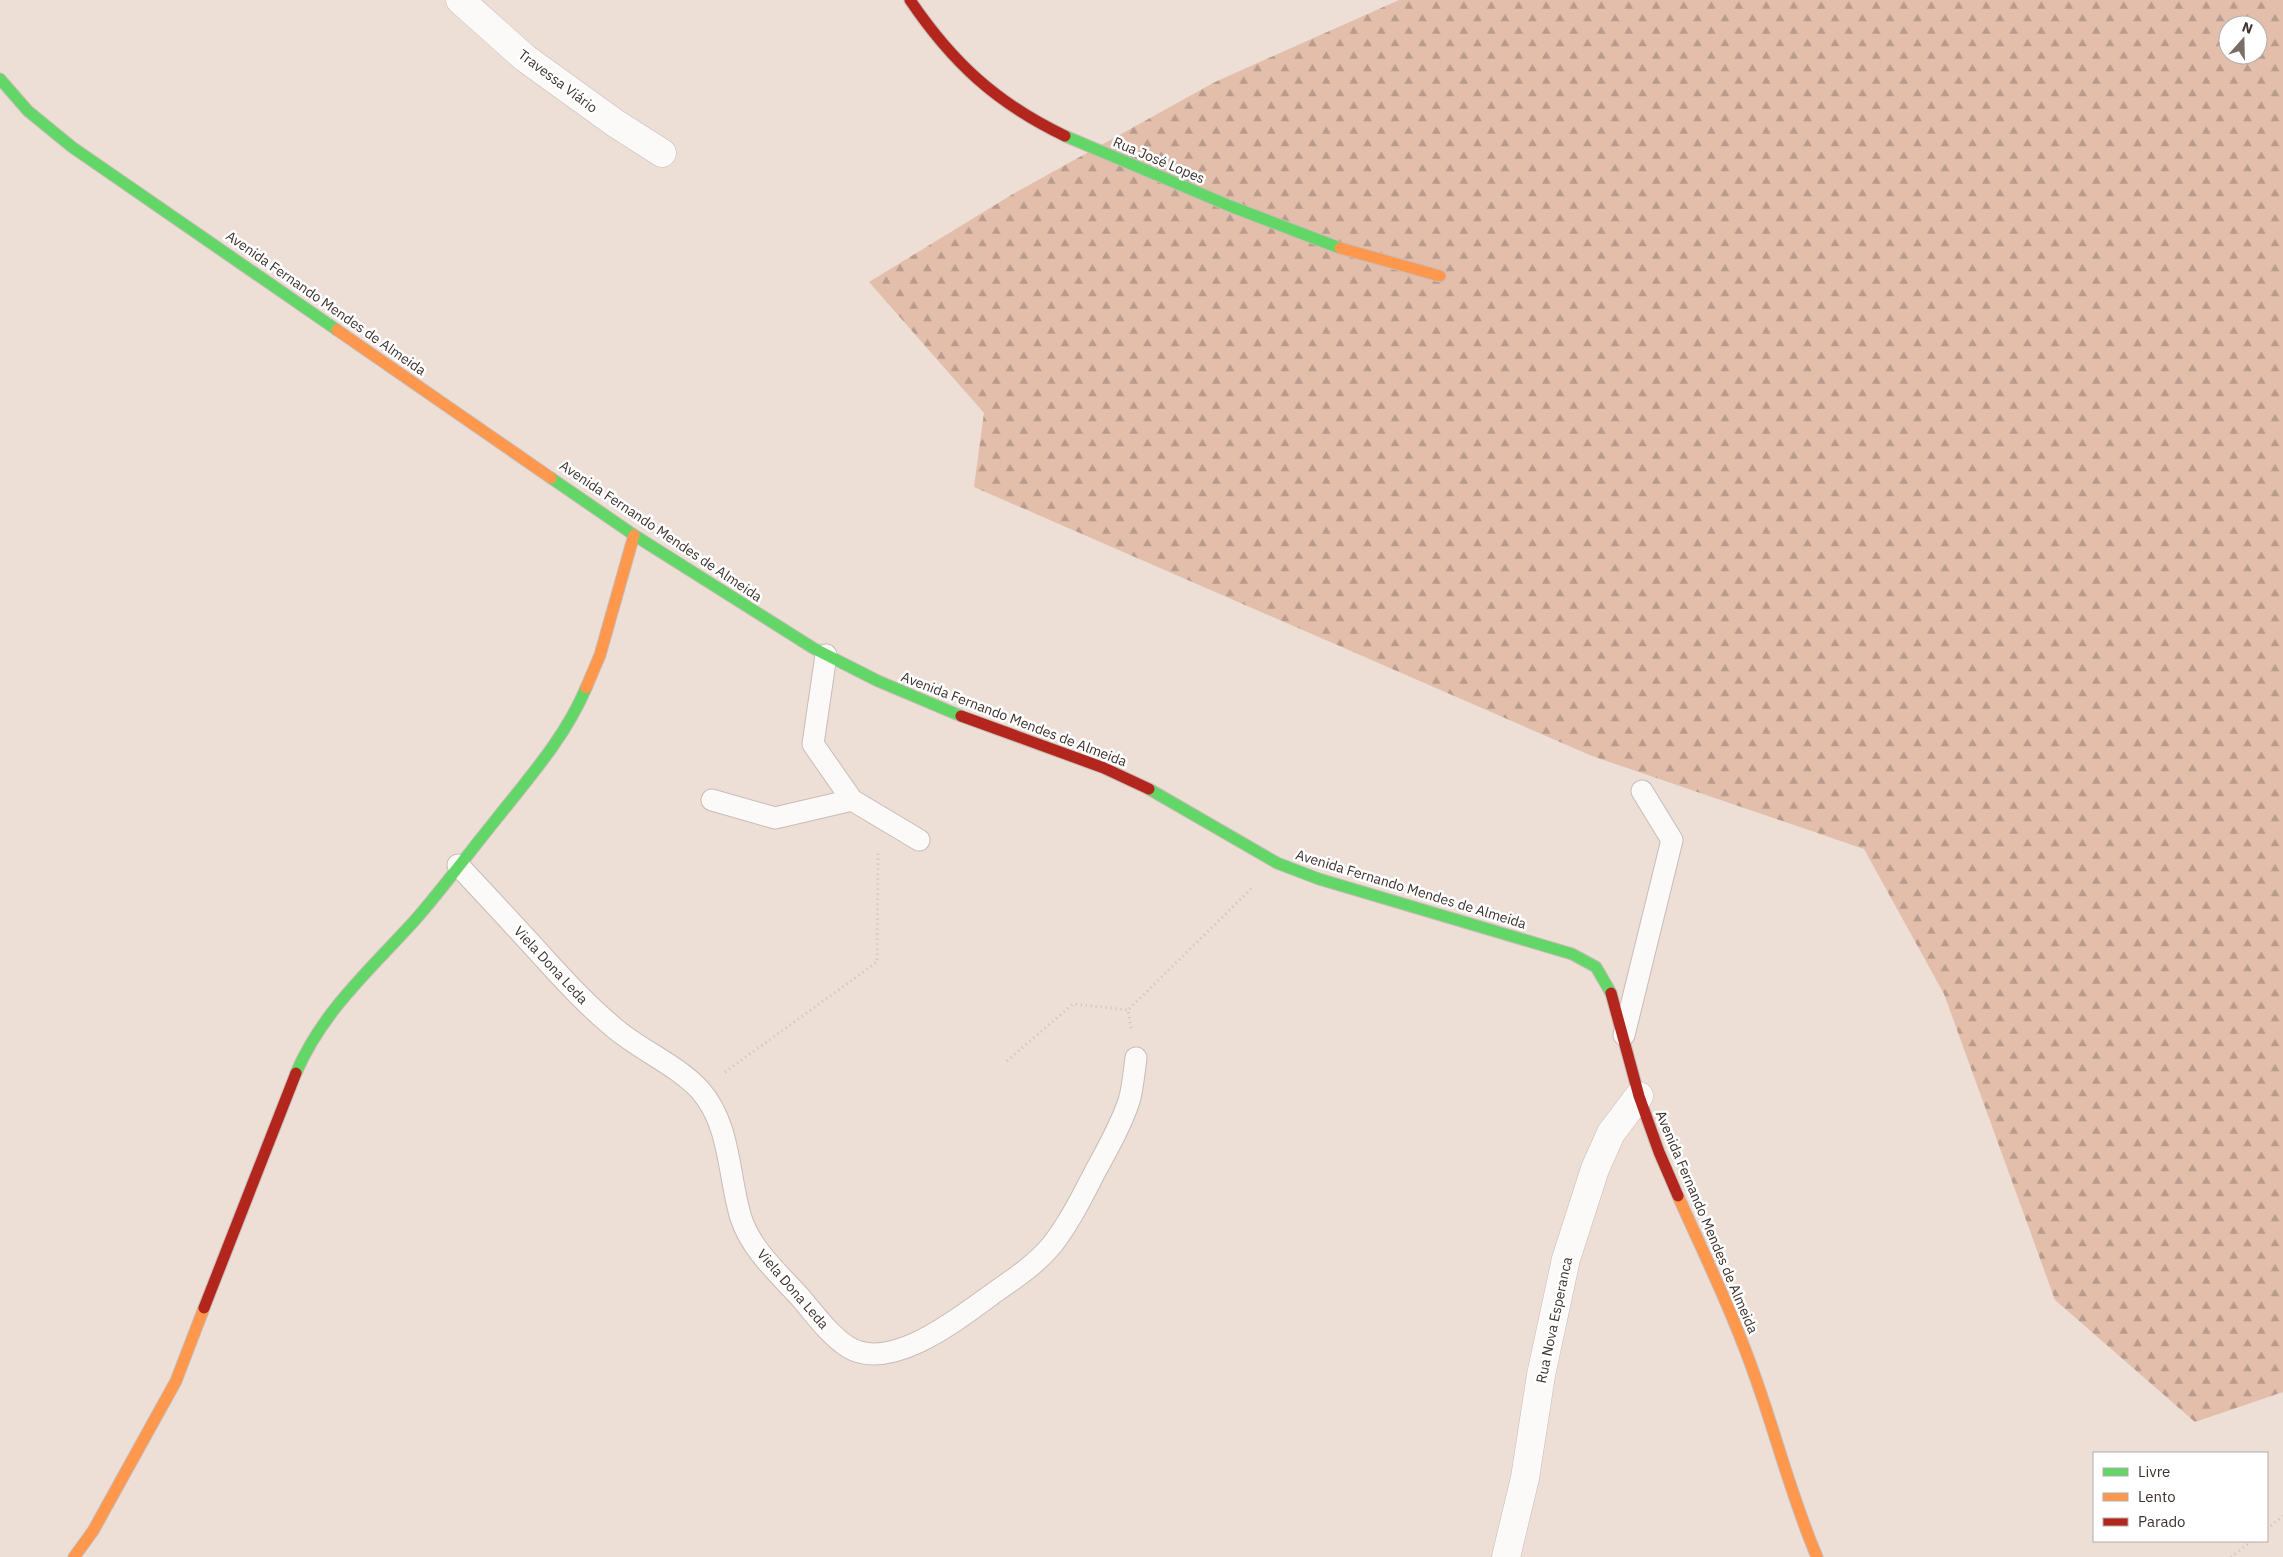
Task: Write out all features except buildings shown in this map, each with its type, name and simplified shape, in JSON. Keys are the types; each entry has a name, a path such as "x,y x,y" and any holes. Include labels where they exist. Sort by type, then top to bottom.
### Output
{"street":[{"name":"Travessa Viário","path":"460,0 525,58 615,123 662,153"},
{"name":"Rua José Lopes","path":"910,0 928,27 966,71 997,96 1062,134 1234,208 1350,250 1412,270 1440,276"},
{"name":"Avenida Fernando Mendes de Almeida","path":"0,80 11,95 36,120 84,156 634,535 826,655 878,681 950,712 1104,768 1152,791 1277,863 1319,879 1572,954 1596,967 1613,996 1639,1096 1663,1160 1755,1375 1803,1524 1817,1557"},
{"path":"74,1557 93,1532 176,1381 293,1079 315,1034 342,999 417,918 548,753 578,707 600,655 634,535"},
{"name":"Rua Nova Esperanca","path":"1506,1557 1525,1478 1542,1366 1569,1250 1603,1151 1612,1133 1639,1096"}],"lane":[{"path":"826,655 813,744 852,800 919,840"},
{"path":"1624,1035 1672,840 1642,791"},
{"path":"712,800 775,818 852,800"},
{"name":"Viela Dona Leda","path":"458,865 586,1003 613,1028 641,1049 682,1074 700,1090 714,1111 723,1135 742,1222 764,1258 834,1336 849,1348 866,1354 880,1354 897,1350 924,1339 962,1316 1020,1275 1052,1245 1071,1216 1122,1120 1130,1097 1136,1058"}],"path":[{"path":"700,1090 877,962 878,815"},
{"path":"1128,1010 1277,863"},
{"path":"1007,1061 1073,1004 1128,1010"},
{"path":"1128,1010 1136,1058"},
{"path":"2268,1528 2283,1516"},
{"path":"2231,1557 2251,1542"}],"green space":[{"path":"1399,0 2283,0 2283,1392 2195,1422 2055,1300 1944,994 1864,849 1592,756 974,487 984,413 869,282 1013,194 1215,82"}],"traffic: fast":[{"path":"0,79 28,111 72,147 337,330"},
{"path":"1065,136 1230,206 1340,248"},
{"path":"551,478 634,535 813,648 878,681 961,716"},
{"path":"296,1073 307,1050 334,1010 365,973 416,919 544,758 567,724 586,688"},
{"path":"1149,789 1277,863 1319,879 1572,954 1596,967 1611,993"}],"traffic: slow":[{"path":"1340,248 1440,276"},
{"path":"337,330 551,478"},
{"path":"586,688 600,655 634,535"},
{"path":"1678,1196 1740,1337 1765,1406 1800,1515 1817,1557"},
{"path":"74,1557 93,1531 176,1381 204,1308"}],"traffic: jam":[{"path":"910,0 942,43 977,79 1018,110 1065,136"},
{"path":"961,716 1104,768 1149,789"},
{"path":"1611,993 1639,1096 1659,1152 1678,1196"},
{"path":"204,1308 296,1073"}]}
